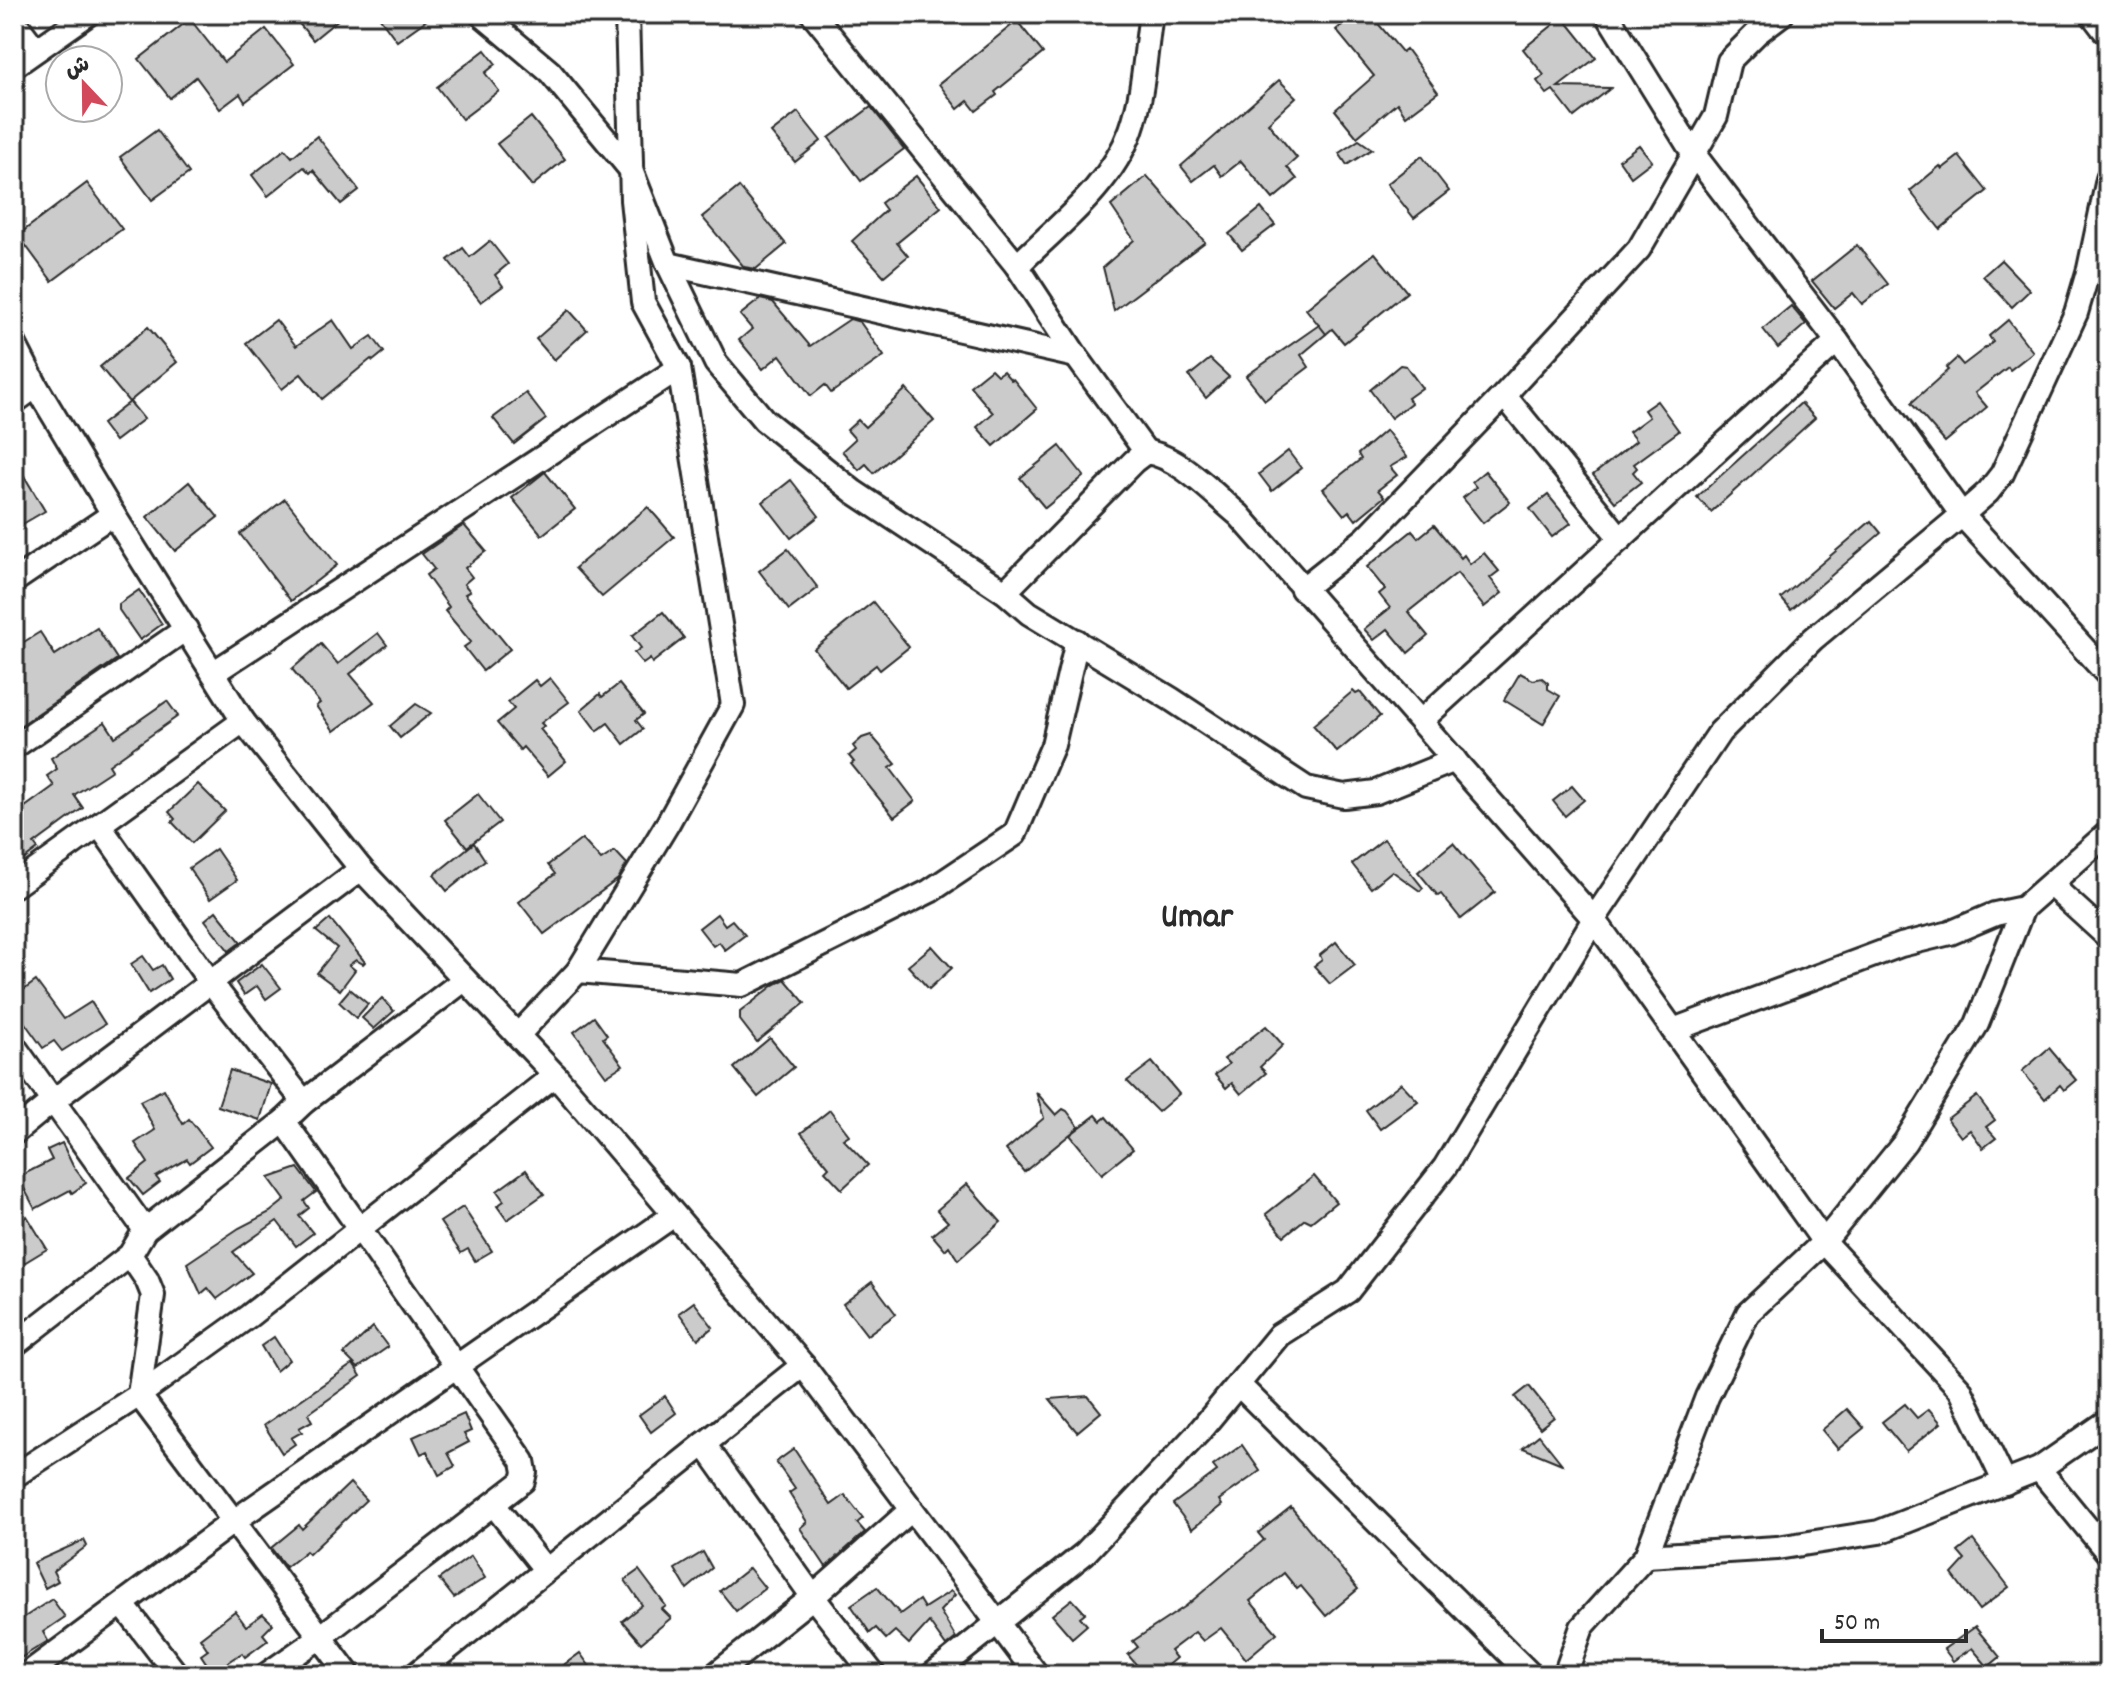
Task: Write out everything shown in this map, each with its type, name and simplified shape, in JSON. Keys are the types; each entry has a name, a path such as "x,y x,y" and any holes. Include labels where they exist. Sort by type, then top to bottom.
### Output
{"highway":[{"path":"2098,14 2108,27"}],"street":[{"path":"14,66 88,14"},
{"path":"481,14 550,72 631,170 668,264 716,363 764,420 854,492 1005,592 1029,613 1171,699 1306,788 1344,796 1376,792 1455,760"},
{"path":"518,1035 578,971 668,823 733,705 679,368 643,302 631,170 627,14"},
{"path":"813,14 1017,266 1076,356 1146,452"},
{"path":"1017,266 1097,186 1118,158 1133,126 1137,109 1151,14"},
{"path":"1607,14 1693,153 1837,341 1962,515 2108,675"},
{"path":"1302,589 1366,538 1639,249 1716,116 1729,61 1782,14"},
{"path":"14,21 36,50"},
{"path":"932,1675 1085,1553 1198,1433 1279,1335 1348,1291 1445,1167 1594,919 1720,732 1813,639 1988,492 2002,474 2060,351 2089,269 2108,179"},
{"path":"668,264 1076,356"},
{"path":"1421,721 1837,341"},
{"path":"14,343 36,386 113,514 243,721 361,869 555,1075 803,1365 1037,1675"},
{"path":"213,673 679,368"},
{"path":"14,402 36,386"},
{"path":"1504,395 1621,539"},
{"path":"1005,592 1146,452 1161,454 1182,468 1239,515 1594,919 1824,1242 1960,1389 2005,1483"},
{"path":"14,581 113,514"},
{"path":"14,747 186,629"},
{"path":"578,971 742,985 930,891 1015,834 1053,745 1077,641"},
{"path":"14,886 243,721"},
{"path":"99,825 211,983 304,1102"},
{"path":"1673,1030 1901,945 1950,933 1995,914 2023,908 2108,833"},
{"path":"14,1133 361,869"},
{"path":"2051,885 2108,937"},
{"path":"1565,1675 1582,1627 1646,1556 1707,1397 1748,1313 1824,1242 1905,1142 1977,1024 2023,908"},
{"path":"14,1345 130,1255 145,1230 304,1102 464,980"},
{"path":"14,1046 145,1230"},
{"path":"14,1476 139,1395 249,1316 555,1075"},
{"path":"266,1675 494,1505 523,1481 525,1472 523,1461 284,1121"},
{"path":"26,1675 234,1521 674,1215"},
{"path":"130,1255 153,1295 139,1395 349,1675"},
{"path":"415,1675 803,1365"},
{"path":"1239,1385 1531,1675"},
{"path":"1646,1556 1777,1548 1879,1532 2039,1469 2108,1421"},
{"path":"704,1444 813,1597 874,1675"},
{"path":"2039,1469 2108,1553"},
{"path":"494,1505 545,1569"},
{"path":"715,1675 813,1597 911,1510"},
{"path":"123,1605 177,1675"}],"building":[{"path":"291,14 345,14 313,40"},
{"path":"377,14 435,14 397,41"},
{"path":"1355,14 1370,14 1402,52 1406,49 1438,92 1406,116 1397,103 1357,137 1335,110 1374,76 1336,30"},
{"path":"1563,17 1596,58 1558,87 1611,88 1574,117 1553,90 1547,94 1537,81 1544,75 1523,49"},
{"path":"190,19 224,62 266,29 294,64 245,102 240,94 220,109 196,77 170,98 139,59"},
{"path":"1017,21 1043,53 976,111 968,101 958,109 939,84"},
{"path":"485,50 496,64 485,73 499,91 462,119 437,87"},
{"path":"1279,80 1296,97 1268,123 1297,158 1287,167 1297,179 1273,199 1241,161 1222,176 1214,165 1193,181 1181,166"},
{"path":"871,107 904,149 861,181 829,138"},
{"path":"798,112 821,141 795,162 771,133"},
{"path":"531,117 565,159 532,186 497,144"},
{"path":"157,130 189,173 152,200 120,157"},
{"path":"317,136 359,190 341,204 313,170 310,173 304,167 268,196 252,175 285,149 292,157"},
{"path":"1359,140 1372,149 1347,165 1339,153"},
{"path":"1639,145 1652,161 1631,177 1619,160"},
{"path":"1422,156 1449,191 1414,218 1387,184"},
{"path":"1959,156 1987,191 1940,229 1910,191 1940,166 1942,169"},
{"path":"916,176 941,207 897,243 908,256 884,276 852,241 886,210 881,203"},
{"path":"1147,176 1205,242 1114,311 1103,267 1134,240 1111,206"},
{"path":"87,183 122,229 52,281 18,235"},
{"path":"739,187 786,244 756,269 744,267 702,217"},
{"path":"1261,208 1275,225 1242,250 1229,234"},
{"path":"490,241 508,264 495,275 503,286 481,302 448,260 463,248 470,257"},
{"path":"1857,245 1888,284 1862,304 1853,293 1834,308 1812,281"},
{"path":"1375,253 1407,292 1344,343 1332,329 1326,334 1306,309"},
{"path":"2001,260 2030,290 2012,307 1983,276"},
{"path":"760,299 773,302 810,346 850,319 860,322 884,356 831,393 825,385 811,396 780,355 763,369 739,340 752,329 740,315"},
{"path":"1791,306 1806,324 1778,348 1763,329"},
{"path":"569,310 587,330 554,360 536,339"},
{"path":"276,320 296,346 333,320 353,349 372,336 384,352 322,399 301,374 282,389 246,343"},
{"path":"2008,320 2033,352 1975,393 1987,407 1945,442 1911,403 1957,358 1963,365 1993,342 1989,336"},
{"path":"1319,325 1326,334 1301,355 1309,367 1265,400 1246,376"},
{"path":"148,327 177,362 129,402 100,367"},
{"path":"1210,359 1229,377 1206,398 1189,376"},
{"path":"1400,365 1406,366 1422,388 1408,398 1411,403 1391,418 1370,390"},
{"path":"991,369 997,375 1003,371 1013,379 1037,409 994,446 977,427 993,413 970,386"},
{"path":"906,389 934,421 874,473 866,464 859,470 842,451 855,439 847,430 858,420 865,427"},
{"path":"526,393 546,419 514,444 493,418"},
{"path":"1657,401 1679,431 1634,464 1637,468 1633,472 1641,482 1615,502 1593,475 1636,441 1629,432 1649,417 1644,410"},
{"path":"130,402 144,419 115,441 102,424"},
{"path":"1801,403 1815,418 1711,512 1697,497"},
{"path":"1386,430 1407,457 1390,467 1397,475 1378,490 1384,497 1356,520 1349,511 1344,515 1323,489 1361,459 1358,454"},
{"path":"1060,446 1084,476 1045,508 1020,478"},
{"path":"1288,451 1301,468 1272,491 1259,474"},
{"path":"14,459 45,511 14,529"},
{"path":"1485,471 1510,502 1483,523 1463,498 1476,487 1472,482"},
{"path":"545,472 575,509 542,535 512,498"},
{"path":"791,480 819,516 791,538 763,502"},
{"path":"189,482 218,517 175,551 147,517"},
{"path":"1548,495 1571,523 1552,537 1530,509"},
{"path":"285,499 337,565 291,601 240,534"},
{"path":"648,507 674,537 602,597 575,568"},
{"path":"1871,521 1881,533 1791,610 1781,598"},
{"path":"464,525 486,551 465,568 472,577 464,584 470,591 465,594 510,649 483,671 464,647 471,642 445,611 449,607 426,575 434,569 422,554"},
{"path":"1434,525 1461,558 1464,555 1470,564 1484,553 1499,571 1490,578 1502,593 1484,607 1457,573 1408,612 1428,636 1408,653 1388,629 1374,640 1364,629 1390,608 1379,594 1385,589 1367,567 1412,531 1418,538"},
{"path":"788,549 818,588 789,610 759,571"},
{"path":"139,590 162,624 140,640 119,610 119,604"},
{"path":"873,602 909,647 880,670 876,665 846,688 814,649"},
{"path":"663,612 684,638 652,663 650,659 643,664 634,653 641,648 632,636"},
{"path":"97,628 117,659 14,730 14,648 40,632 55,655"},
{"path":"378,633 387,645 350,674 374,702 334,731 316,706 320,703 292,669 321,644 338,664"},
{"path":"1520,673 1533,680 1542,678 1548,683 1548,689 1560,696 1543,724 1504,700"},
{"path":"550,678 569,702 541,723 544,726 540,729 566,761 548,776 497,723 514,709 508,702 535,680 540,686"},
{"path":"619,684 644,714 636,720 643,729 624,744 608,723 597,731 581,710 600,694 602,697"},
{"path":"1353,691 1356,694 1360,692 1380,716 1337,752 1313,725"},
{"path":"167,701 178,716 109,765 112,770 74,795 83,808 34,844 38,849 14,867 14,815 54,786 47,776 57,769 51,758 105,722 115,737"},
{"path":"416,704 431,713 400,738 390,726"},
{"path":"871,735 896,764 890,768 915,801 894,817 851,764 854,762 849,756 856,750 853,746"},
{"path":"198,784 225,811 192,843 172,822 175,819 169,812"},
{"path":"1572,786 1584,800 1565,816 1553,801"},
{"path":"478,794 500,822 467,847 445,820"},
{"path":"582,839 601,860 615,851 627,864 618,879 544,934 519,902 555,874 548,865"},
{"path":"1384,839 1423,888 1420,891 1392,871 1371,888 1352,864"},
{"path":"474,843 485,860 447,891 434,875"},
{"path":"1453,843 1495,892 1461,919 1418,872"},
{"path":"216,849 237,880 210,899 189,868"},
{"path":"216,911 241,942 229,951 205,920"},
{"path":"717,914 725,925 732,920 745,935 725,950 719,942 713,946 699,928"},
{"path":"330,919 365,962 356,960 349,965 355,970 340,990 317,973 337,948 316,931"},
{"path":"1336,942 1355,965 1330,984 1314,966 1322,960 1320,955"},
{"path":"932,946 952,968 929,989 908,966"},
{"path":"143,956 153,970 162,965 170,979 149,993 131,964"},
{"path":"262,964 281,988 266,999 257,986 244,995 236,983"},
{"path":"785,979 805,1003 757,1042 740,1020 740,1012"},
{"path":"36,981 64,1019 91,1002 105,1024 62,1051 54,1041 43,1048 14,1008 14,997"},
{"path":"350,989 368,1004 356,1018 339,1002"},
{"path":"382,998 394,1011 374,1029 362,1018"},
{"path":"594,1017 607,1035 603,1038 623,1065 606,1076 574,1032"},
{"path":"1266,1026 1283,1045 1260,1067 1266,1073 1241,1094 1232,1083 1226,1088 1215,1075 1229,1064 1224,1059"},
{"path":"770,1038 794,1067 758,1097 734,1068"},
{"path":"2049,1048 2076,1080 2064,1090 2060,1085 2045,1099 2022,1071"},
{"path":"1152,1062 1179,1094 1158,1112 1127,1081"},
{"path":"230,1070 271,1084 260,1120 218,1106"},
{"path":"1401,1083 1418,1101 1380,1129 1366,1110"},
{"path":"164,1089 183,1124 189,1119 211,1147 190,1163 187,1159 156,1177 160,1182 143,1195 129,1178 148,1163 135,1143 155,1130 140,1101"},
{"path":"1036,1092 1056,1115 1063,1109 1067,1111 1079,1127 1024,1172 1006,1150 1044,1118"},
{"path":"1977,1096 1995,1120 1986,1127 1996,1138 1983,1148 1970,1130 1961,1137 1947,1119"},
{"path":"830,1110 849,1135 843,1139 868,1165 842,1189 825,1171 829,1167 801,1133"},
{"path":"1096,1115 1101,1121 1106,1117 1133,1149 1102,1174 1070,1135"},
{"path":"62,1143 73,1166 86,1183 72,1193 70,1190 35,1209 18,1177 52,1160 47,1150"},
{"path":"298,1168 316,1192 304,1201 309,1208 299,1216 313,1233 296,1246 277,1221 233,1252 252,1273 217,1299 208,1288 201,1294 187,1263 285,1200 269,1178"},
{"path":"526,1170 544,1194 507,1220 497,1206 504,1201 497,1191"},
{"path":"1314,1176 1336,1202 1311,1222 1305,1219 1284,1236 1266,1214"},
{"path":"967,1184 1001,1222 958,1260 949,1246 945,1250 932,1235 948,1222 937,1210"},
{"path":"463,1207 492,1251 475,1261 468,1249 461,1253 440,1222"},
{"path":"27,1216 47,1249 14,1269 14,1226"},
{"path":"872,1282 896,1314 867,1335 843,1304"},
{"path":"694,1302 713,1327 698,1339 679,1313"},
{"path":"373,1327 388,1347 358,1368 344,1354"},
{"path":"274,1337 289,1360 276,1371 261,1346"},
{"path":"353,1364 361,1376 308,1414 312,1421 299,1428 302,1432 291,1438 295,1444 282,1453 264,1425"},
{"path":"1529,1386 1554,1417 1540,1428 1515,1397"},
{"path":"665,1396 676,1413 651,1432 639,1415"},
{"path":"1088,1396 1101,1412 1077,1432 1050,1399"},
{"path":"1905,1404 1917,1418 1929,1409 1941,1423 1906,1451 1882,1422"},
{"path":"1847,1409 1864,1428 1838,1449 1822,1430"},
{"path":"464,1414 471,1431 464,1434 469,1442 448,1453 455,1466 439,1475 427,1451 421,1454 413,1437"},
{"path":"1539,1435 1562,1464 1523,1448"},
{"path":"1242,1445 1260,1471 1219,1500 1222,1505 1192,1529 1173,1504 1217,1471 1213,1466"},
{"path":"794,1449 831,1505 845,1495 863,1518 857,1523 865,1532 826,1567 800,1528 807,1522 789,1493 795,1489 776,1462"},
{"path":"350,1483 366,1500 309,1554 306,1551 286,1567 271,1548 299,1525 302,1529"},
{"path":"1291,1507 1358,1589 1326,1616 1301,1586 1297,1589 1284,1573 1250,1601 1277,1633 1246,1659 1221,1628 1203,1641 1195,1632 1170,1651 1176,1658 1156,1675 1145,1675 1128,1655 1138,1647 1133,1641 1186,1606 1264,1540 1258,1533"},
{"path":"84,1540 87,1546 53,1571 58,1581 45,1588 33,1563"},
{"path":"1973,1540 2009,1587 1979,1610 1952,1574 1965,1560 1958,1552"},
{"path":"703,1552 712,1568 687,1589 675,1569"},
{"path":"471,1556 485,1578 454,1598 439,1579"},
{"path":"749,1568 765,1588 736,1611 720,1591"},
{"path":"639,1570 666,1606 662,1609 671,1618 641,1643 622,1621 642,1605 625,1580"},
{"path":"877,1587 900,1614 919,1600 924,1608 951,1591 955,1595 940,1611 956,1638 946,1646 929,1622 909,1644 895,1631 886,1639 876,1628 870,1633 851,1605"},
{"path":"52,1599 65,1617 43,1632 48,1641 14,1662 14,1624"},
{"path":"1072,1599 1085,1613 1080,1617 1087,1625 1072,1638 1052,1615"},
{"path":"235,1611 246,1626 263,1614 273,1624 263,1634 268,1640 245,1657 242,1653 213,1673 201,1655 208,1650 200,1638"},
{"path":"1975,1627 2000,1657 1988,1667 1972,1648 1953,1661 1944,1649"},
{"path":"580,1653 596,1675 550,1675"}],"district":[{"name":"Umar","path":"1197,913"}]}
